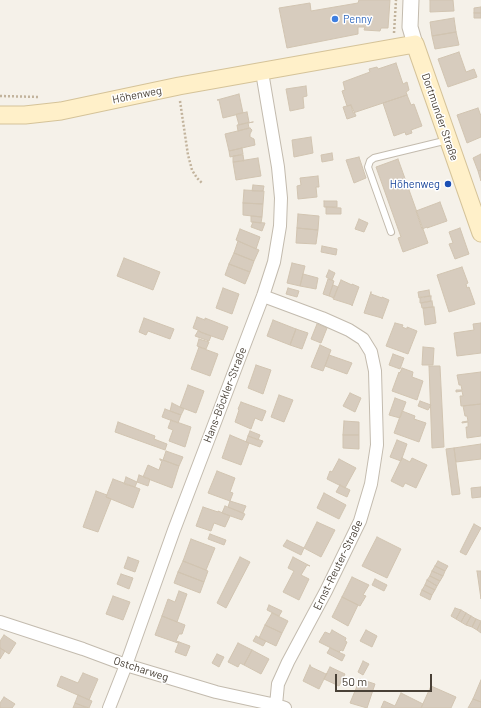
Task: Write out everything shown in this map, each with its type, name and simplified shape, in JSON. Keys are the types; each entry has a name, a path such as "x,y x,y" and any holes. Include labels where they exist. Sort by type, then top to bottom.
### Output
{"main road":[{"name":"Höhenweg","path":"0,115 25,115 60,111 179,86 415,44"},
{"name":"Dortmunder Straße","path":"415,44 481,232"}],"street":[{"name":"Dortmunder Straße","path":"410,0 410,27 415,44"},
{"name":"Hans-Böckler-Straße","path":"109,708 126,665 174,530 263,296 274,262 280,226 281,198 278,167 262,72"},
{"name":"Ernst-Reuter-Straße","path":"263,296 322,318 349,330 363,339 371,352 375,379 377,445 371,484 360,521 278,684 280,706"},
{"name":"Ostcharweg","path":"0,622 83,649 126,665 216,692 280,706"}],"lane":[{"path":"391,232 368,168 370,161 374,158 448,140"}],"path":[{"path":"395,48 394,34 396,0"},
{"path":"179,86 188,155 192,170 202,183"}],"building":[{"name":"Penny","path":"359,0 390,0 388,28 381,28 380,31 364,30 365,27 358,27 358,34 287,48 279,8 310,3 311,11 358,3"},
{"path":"430,0 453,0 454,11 430,12"},
{"path":"481,7 481,13 474,13 474,8"},
{"path":"474,13 481,13 481,18 474,18"},
{"path":"454,18 456,32 432,36 430,22"},
{"path":"456,32 459,45 435,49 432,36"},
{"path":"459,52 466,72 474,69 477,77 448,87 438,59"},
{"path":"396,63 403,84 407,82 409,90 406,92 407,95 353,113 351,105 347,106 342,91 345,90 343,82 370,72 369,69 377,67 378,69"},
{"path":"306,86 307,96 303,97 304,108 290,111 286,89"},
{"path":"239,94 243,113 223,118 219,100 217,100"},
{"path":"407,95 411,105 414,104 422,126 411,130 412,133 406,135 405,132 394,136 383,103"},
{"path":"351,105 356,116 347,119 343,107"},
{"path":"478,108 481,116 481,137 467,143 457,115"},
{"path":"247,112 249,122 239,125 236,114"},
{"path":"253,122 248,123 249,128 238,131 237,125"},
{"path":"250,128 252,130 250,137 254,139 255,145 229,151 225,134"},
{"path":"311,137 313,153 294,157 292,140"},
{"path":"242,148 243,154 230,157 229,151"},
{"path":"332,153 333,160 322,162 321,155"},
{"path":"481,154 481,170 478,171 473,158"},
{"path":"243,155 244,161 233,162 233,156"},
{"path":"359,157 366,178 354,183 346,160"},
{"path":"258,158 261,176 236,180 233,162"},
{"path":"398,159 428,243 403,252 398,238 401,237 376,167"},
{"path":"481,170 481,181 478,171"},
{"path":"318,176 319,187 316,187 317,197 298,199 297,186 301,185 300,178"},
{"path":"253,185 264,186 263,191 252,191"},
{"path":"244,190 264,191 263,204 243,203"},
{"path":"324,201 337,201 337,207 324,207"},
{"path":"440,202 447,221 422,229 416,211"},
{"path":"243,203 263,204 262,217 243,215"},
{"path":"326,207 341,208 341,214 326,214"},
{"path":"298,214 319,216 318,230 297,228"},
{"path":"251,216 262,217 261,223 251,222"},
{"path":"359,219 368,223 364,232 355,229"},
{"path":"253,222 265,223 262,231 251,227"},
{"path":"297,228 318,230 316,244 296,243"},
{"path":"460,228 469,254 455,259 449,244 453,243 449,232"},
{"path":"240,229 260,237 256,249 236,240"},
{"path":"238,241 259,250 254,261 234,253"},
{"path":"322,246 337,249 336,255 321,252"},
{"path":"234,253 254,261 250,272 229,264"},
{"path":"124,258 160,272 153,290 117,276"},
{"path":"292,263 305,266 300,286 287,283"},
{"path":"229,264 250,272 245,284 225,275"},
{"path":"462,267 468,283 466,284 467,288 469,287 475,304 449,312 437,275"},
{"path":"329,270 335,273 332,280 326,277"},
{"path":"303,274 318,278 316,289 300,286"},
{"path":"328,279 334,281 329,296 323,294"},
{"path":"341,280 359,287 352,306 333,299"},
{"path":"333,285 338,287 334,298 329,296"},
{"path":"223,288 239,294 232,314 216,308"},
{"path":"288,288 299,291 297,297 286,294"},
{"path":"429,290 430,296 419,298 418,292"},
{"path":"371,292 371,294 389,300 382,319 364,313"},
{"path":"431,296 431,301 420,303 420,297"},
{"path":"432,301 433,307 422,308 421,303"},
{"path":"434,307 436,323 425,325 423,308"},
{"path":"197,317 205,320 205,318 228,327 223,340 193,328"},
{"path":"144,318 174,329 170,339 148,331 146,335 139,332"},
{"path":"273,320 296,329 290,345 267,336"},
{"path":"395,323 403,325 402,327 407,329 407,327 417,331 408,354 386,346"},
{"path":"481,323 481,353 457,356 454,333 474,330 473,324"},
{"path":"317,324 327,328 321,343 311,339"},
{"path":"296,329 308,333 302,349 290,345"},
{"path":"198,331 211,336 209,341 195,336"},
{"path":"199,339 209,342 206,349 197,346"},
{"path":"320,345 331,350 323,371 311,367"},
{"path":"199,347 218,354 210,376 191,369"},
{"path":"423,347 434,348 433,365 422,365"},
{"path":"393,354 404,358 400,369 389,365"},
{"path":"329,355 352,363 347,374 325,366"},
{"path":"256,365 271,370 263,394 248,388"},
{"path":"429,366 440,366 444,447 432,448"},
{"path":"402,368 413,372 412,377 423,381 417,400 392,391"},
{"path":"481,372 481,404 461,406 460,396 463,396 462,391 456,392 456,390 462,390 461,385 459,385 457,375"},
{"path":"188,385 204,391 196,413 180,407"},
{"path":"350,393 361,398 355,412 343,406"},
{"path":"279,395 293,400 284,422 271,417"},
{"path":"395,398 406,402 400,418 389,415"},
{"path":"420,401 431,405 428,410 418,406"},
{"path":"241,402 266,411 262,421 255,418 251,429 235,422"},
{"path":"172,403 184,409 181,415 170,411"},
{"path":"481,404 481,436 467,438 466,427 468,427 468,422 462,422 468,421 467,416 465,416 463,406"},
{"path":"165,409 181,415 178,423 162,417"},
{"path":"402,411 415,416 414,419 426,423 419,442 394,433"},
{"path":"171,420 191,427 185,447 169,441 173,430 168,428"},
{"path":"344,421 359,422 359,435 343,435"},
{"path":"118,422 155,436 154,439 167,444 165,450 115,432"},
{"path":"250,431 260,435 258,440 248,436"},
{"path":"230,435 249,443 241,465 222,458"},
{"path":"343,435 359,435 359,449 343,448"},
{"path":"248,436 263,441 260,447 246,442"},
{"path":"397,440 407,444 401,461 390,457"},
{"path":"481,444 481,459 456,462 454,448"},
{"path":"454,448 460,494 452,495 446,449"},
{"path":"166,451 183,457 179,466 163,460"},
{"path":"402,458 410,462 412,458 427,465 416,488 405,483 403,487 391,481"},
{"path":"160,459 179,466 172,488 143,477 148,465 159,470 162,461"},
{"path":"339,459 356,468 345,488 327,479 330,471 332,472"},
{"path":"217,471 235,478 230,492 233,493 230,501 208,493"},
{"path":"139,475 150,479 148,486 137,482"},
{"path":"126,477 137,482 135,487 124,484"},
{"path":"113,479 140,489 133,508 106,497"},
{"path":"340,485 350,490 347,497 336,492"},
{"path":"481,487 481,497 472,498 471,488"},
{"path":"96,491 107,495 106,497 111,499 98,532 83,527"},
{"path":"324,493 346,505 339,519 317,508"},
{"path":"230,501 246,506 243,513 228,507"},
{"path":"225,506 245,514 242,520 222,513"},
{"path":"203,507 230,516 225,527 214,523 211,531 196,526"},
{"path":"317,522 335,530 321,557 304,548"},
{"path":"474,524 481,528 466,555 460,552"},
{"path":"210,534 226,540 224,545 208,539"},
{"path":"377,537 401,549 387,578 362,566"},
{"path":"191,539 215,548 206,570 183,561"},
{"path":"287,540 304,548 301,555 283,546"},
{"path":"128,557 139,561 135,572 124,568"},
{"path":"240,557 250,562 226,608 217,603"},
{"path":"293,557 310,566 307,565 301,575 309,579 299,600 283,592 294,571 288,568"},
{"path":"183,561 208,571 204,582 178,572"},
{"path":"438,561 448,566 445,571 435,566"},
{"path":"435,566 445,571 443,576 432,571"},
{"path":"432,571 443,576 440,581 430,576"},
{"path":"477,571 481,571 481,599"},
{"path":"178,572 204,582 200,593 174,583"},
{"path":"121,574 133,578 129,589 117,584"},
{"path":"430,576 440,581 437,586 427,580"},
{"path":"352,577 369,585 363,595 366,596 360,606 342,597"},
{"path":"375,579 387,585 384,591 372,585"},
{"path":"427,580 437,586 435,590 425,585"},
{"path":"425,585 435,590 432,595 422,590"},
{"path":"422,590 432,595 430,600 420,595"},
{"path":"179,591 187,594 177,622 162,616 168,599 175,602"},
{"path":"113,596 130,602 123,620 106,614"},
{"path":"342,597 358,605 348,626 332,617"},
{"path":"269,605 282,611 279,616 267,610"},
{"path":"455,608 461,610 456,619 451,616"},
{"path":"461,610 466,613 461,622 456,619"},
{"path":"272,613 288,621 282,633 265,625"},
{"path":"466,613 471,616 466,625 461,622"},
{"path":"162,616 185,625 182,634 179,634 176,641 179,642 178,643 155,635"},
{"path":"471,616 476,619 472,627 466,625"},
{"path":"476,619 481,621 477,630 472,627"},
{"path":"481,622 481,633 477,630"},
{"path":"265,625 282,633 276,646 259,638"},
{"path":"332,630 346,638 345,641 347,642 343,651 341,650 339,652 319,642 325,632 330,634"},
{"path":"366,630 377,636 372,647 360,641"},
{"path":"4,635 16,643 9,654 0,648 0,641"},
{"path":"256,636 266,641 263,646 253,641"},
{"path":"179,642 190,646 186,656 175,652"},
{"path":"238,643 252,650 244,665 240,663 238,667 228,662"},
{"path":"0,648 5,651 0,659"},
{"path":"330,648 345,655 342,661 327,653"},
{"path":"252,650 269,659 261,674 244,665"},
{"path":"217,654 224,657 219,667 212,663"},
{"path":"363,661 369,664 363,675 358,672"},
{"path":"310,665 311,667 326,674 327,673 319,689 303,681"},
{"path":"330,667 345,674 339,686 324,679"},
{"path":"83,673 98,679 89,700 57,686 61,676 78,683"},
{"path":"360,679 375,684 367,708 350,703"},
{"path":"481,680 481,702 473,699"},
{"path":"431,686 456,697 451,708 421,708"},
{"path":"401,693 423,704 421,708 381,708 384,701 395,706"},
{"path":"78,695 92,701 89,708 75,703"},
{"path":"4,697 15,704 12,708 0,708 0,703"},
{"path":"473,699 481,702 481,708 468,708"},
{"path":"75,703 87,708 73,708"}],"place":[{"name":"Penny","path":"335,19"},
{"name":"Höhenweg","path":"448,184"}]}
